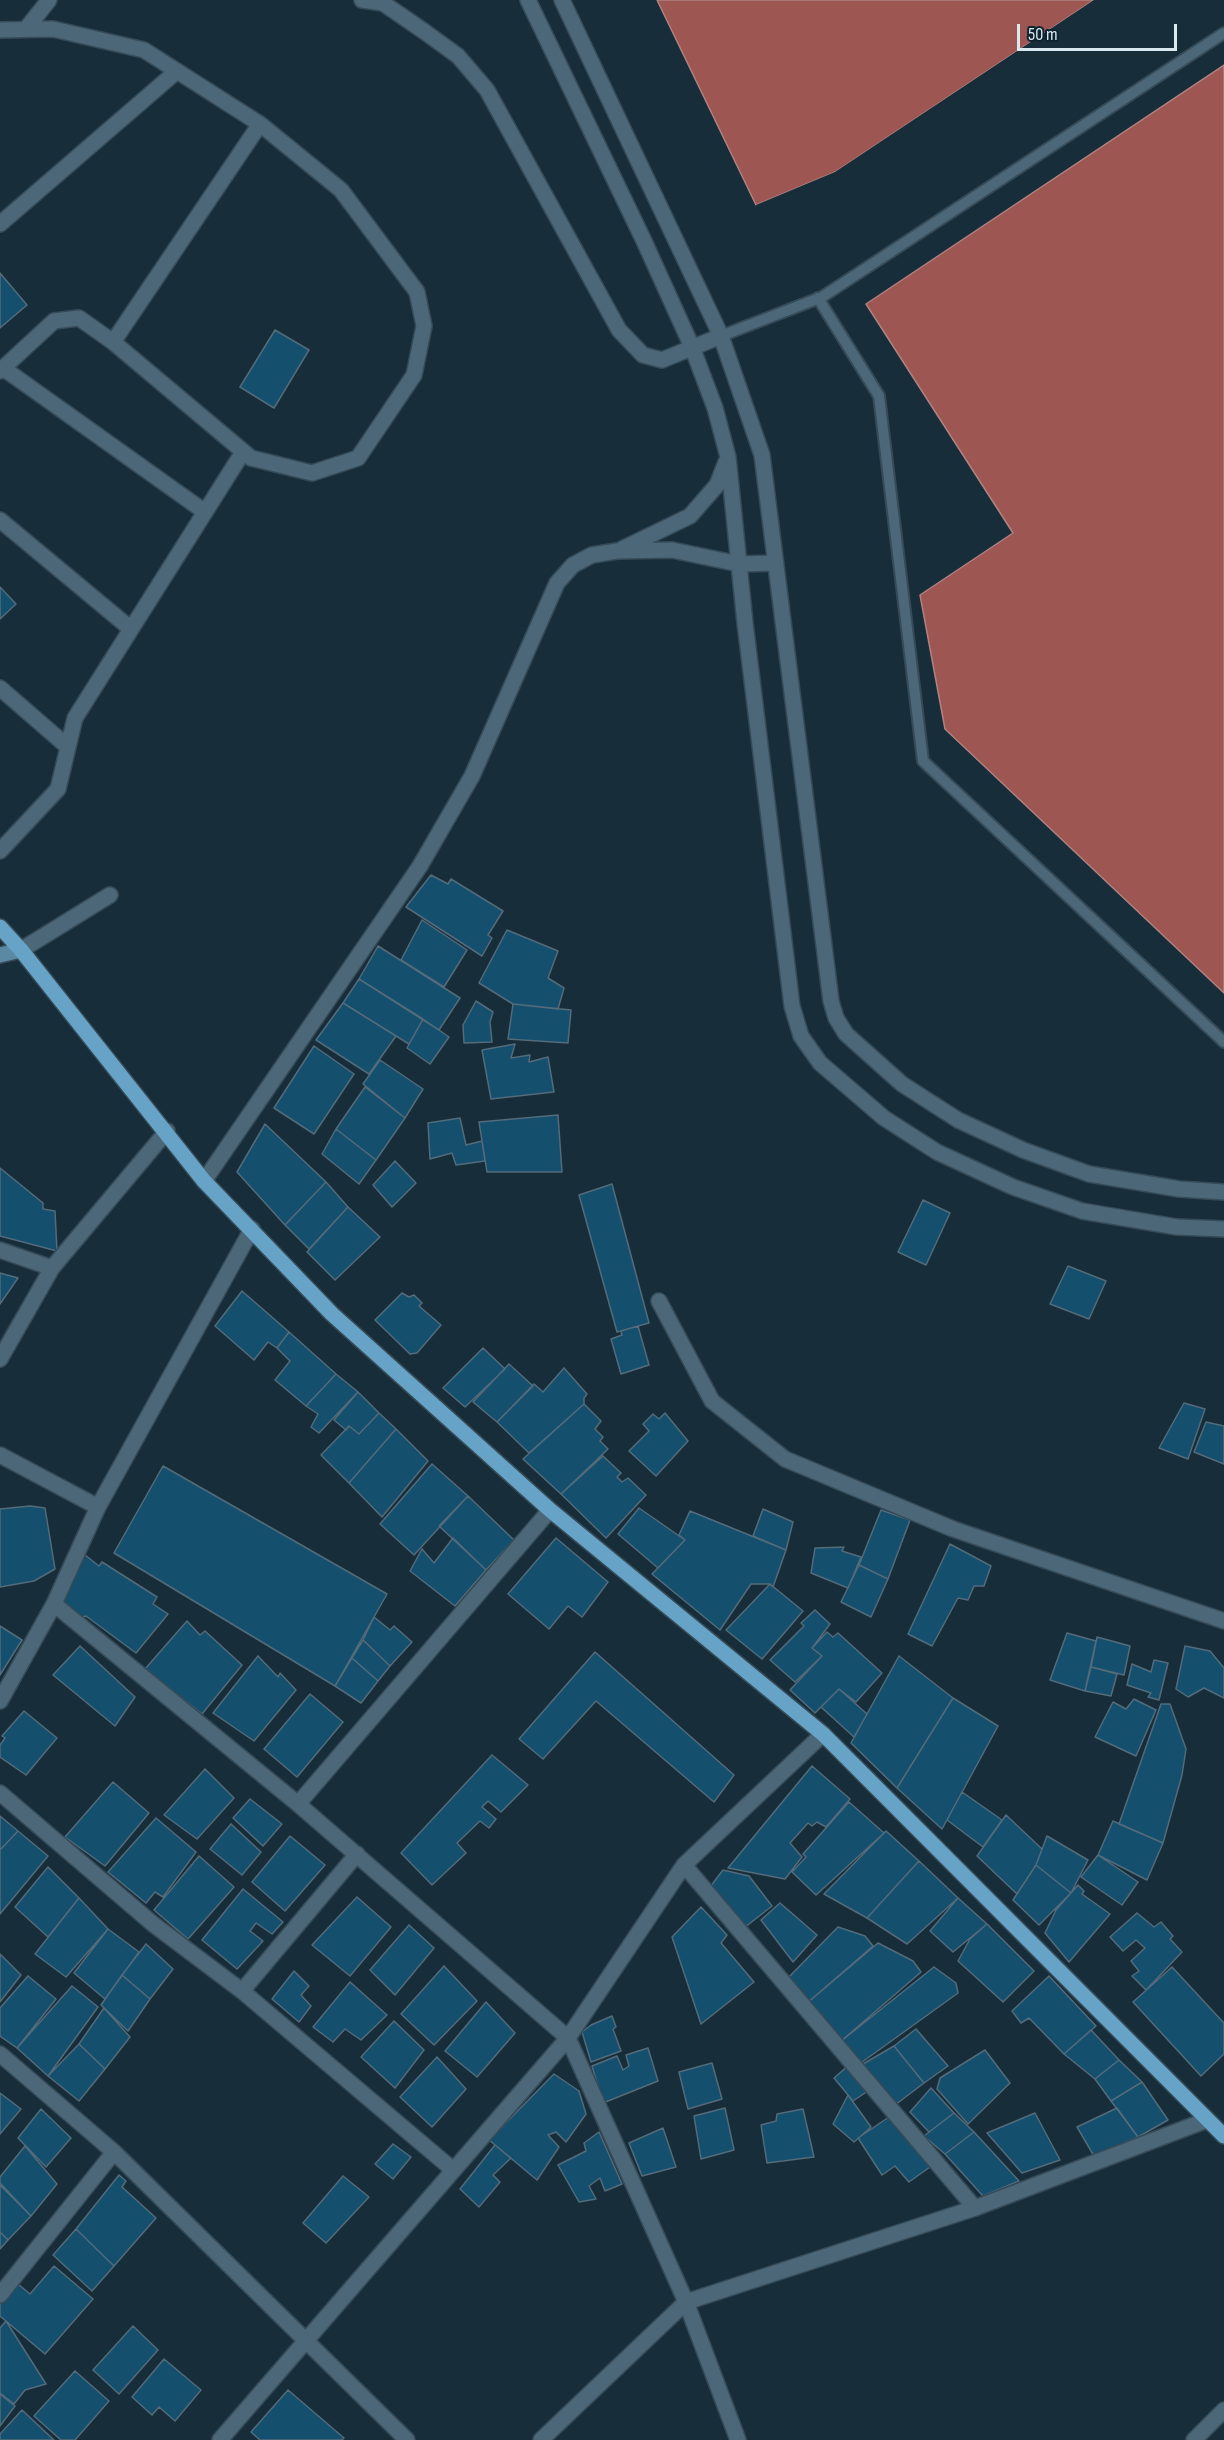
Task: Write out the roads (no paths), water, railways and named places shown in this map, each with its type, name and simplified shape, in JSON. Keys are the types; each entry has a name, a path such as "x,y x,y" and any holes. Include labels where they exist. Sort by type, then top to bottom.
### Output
{"main road":[{"path":"0,927 167,1131 204,1181 332,1314 550,1510 823,1734 1224,2136"},
{"path":"0,955 21,950"}],"street":[{"path":"26,29 49,0"},
{"path":"362,0 383,3 425,32 458,56 488,90 618,330 643,355 662,360 721,336"},
{"path":"528,0 692,347 715,408 728,457 792,1006 801,1036 820,1063 884,1118 937,1152 1013,1187 1082,1211 1177,1227 1224,1229"},
{"path":"562,0 721,336 762,455 831,1002 836,1018 846,1034 902,1084 958,1120 1023,1150 1089,1174 1179,1189 1224,1192"},
{"path":"0,30 53,29 144,50 260,124 341,190 417,292 424,326 414,375 358,458 312,473 250,458 113,342 79,318 54,321 1,369 205,512"},
{"path":"0,224 177,71"},
{"path":"113,342 260,124"},
{"path":"0,851 58,789 75,718 243,452"},
{"path":"617,551 690,516 717,485 728,457"},
{"path":"0,520 131,629"},
{"path":"204,1181 420,866 472,776 557,583 573,565 592,555 617,551 672,550 739,564 776,563"},
{"path":"0,688 68,747"},
{"path":"21,950 110,895"},
{"path":"0,1359 52,1268 167,1131"},
{"path":"0,1701 54,1604 98,1507 252,1229"},
{"path":"0,1251 52,1268"},
{"path":"659,1301 712,1401 785,1459 953,1529 1224,1621"},
{"path":"0,1455 98,1507"},
{"path":"298,1804 550,1510"},
{"path":"54,1604 298,1804 568,2038 686,2302 738,2440"},
{"path":"220,2440 452,2169 568,2038 684,1865 823,1734"},
{"path":"0,1793 153,1924 242,1991 452,2169"},
{"path":"242,1991 357,1854"},
{"path":"684,1865 975,2208"},
{"path":"0,2054 114,2152 407,2440"},
{"path":"541,2440 686,2302 975,2208 1207,2120"},
{"path":"0,2295 114,2152"},
{"path":"1194,2440 1224,2410"}],"lane":[{"path":"721,336 818,298 1224,33"},
{"path":"818,298 879,396 923,760 1224,1042"}]}
